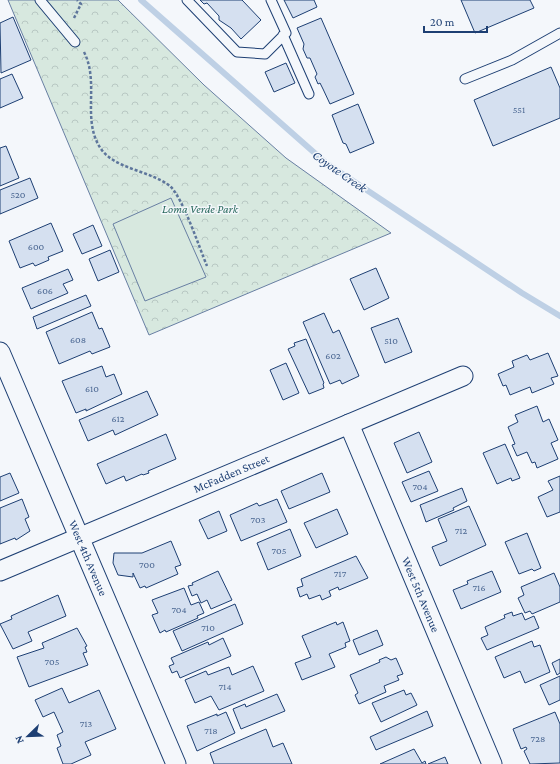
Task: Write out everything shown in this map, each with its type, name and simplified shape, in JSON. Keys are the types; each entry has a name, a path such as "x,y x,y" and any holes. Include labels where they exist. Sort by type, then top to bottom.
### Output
{"street":[{"name":"West 4th Avenue","path":"0,352 176,764"},
{"name":"McFadden Street","path":"0,571 463,376"},
{"name":"West 5th Avenue","path":"349,424 492,764"}],"lane":[{"path":"40,0 75,42"},
{"path":"187,0 237,52 265,54 286,33 271,0"},
{"path":"465,79 512,60 560,33"},
{"path":"283,35 309,94"}],"path":[{"path":"75,42 81,47 90,67 92,81 92,126 94,136 102,149 112,158 160,180 176,193 207,266"}],"green space":[{"name":"Loma Verde Park","path":"8,0 118,0 204,85 286,158 391,233 149,335"},
{"path":"171,198 206,277 145,301 113,224"}],"building":[{"path":"200,0 242,0 261,20 241,39 231,28 219,20 219,16 207,3 204,4"},
{"path":"284,0 314,0 317,7 293,18"},
{"path":"461,0 530,0 534,8 475,33"},
{"path":"13,17 31,60 1,73 0,23"},
{"path":"321,18 354,94 330,104 320,83 318,84 315,77 317,74 310,58 307,58 303,49 304,44 297,28"},
{"path":"286,63 295,83 274,92 265,72"},
{"path":"551,67 560,88 560,118 493,146 474,100"},
{"path":"12,74 23,98 0,108 0,79"},
{"path":"358,104 374,143 350,153 346,144 343,143 332,115"},
{"path":"6,146 19,178 0,186 0,148"},
{"path":"30,178 38,198 0,214 0,190"},
{"path":"51,223 63,251 48,257 49,260 35,266 33,263 20,268 9,241"},
{"path":"93,225 102,246 82,254 73,234"},
{"path":"110,250 119,272 98,281 89,259"},
{"path":"376,268 389,298 364,310 350,279"},
{"path":"68,269 73,280 63,284 68,293 31,309 22,288"},
{"path":"86,295 91,306 37,329 33,317"},
{"path":"92,312 99,329 102,328 110,347 92,354 90,351 59,364 46,332"},
{"path":"324,313 333,333 339,330 359,376 342,384 340,380 330,384 303,322"},
{"path":"398,318 412,352 385,363 371,328"},
{"path":"306,339 324,383 324,388 309,394 288,349 295,346 294,343"},
{"path":"548,353 558,376 551,378 554,384 532,393 530,387 510,395 506,385 503,386 498,374 514,367 512,361 527,355 530,360"},
{"path":"286,363 299,393 283,400 270,370"},
{"path":"102,366 106,377 114,374 122,394 86,411 86,409 76,413 62,381"},
{"path":"147,391 158,415 115,435 113,430 88,441 79,420"},
{"path":"537,406 543,422 549,419 558,440 551,443 558,459 537,468 535,462 532,463 527,452 517,456 512,445 515,444 508,427 518,422 515,415"},
{"path":"419,432 432,462 407,473 394,443"},
{"path":"166,434 176,459 148,471 149,473 142,474 126,481 124,476 106,484 97,464"},
{"path":"505,444 520,478 512,481 511,478 497,484 483,453"},
{"path":"429,471 438,491 411,502 402,482"},
{"path":"10,473 19,493 0,501 0,477"},
{"path":"322,473 330,492 289,509 281,491"},
{"path":"560,476 560,512 547,517 538,497 553,490 548,481"},
{"path":"462,488 467,501 453,508 454,510 426,522 420,505"},
{"path":"22,499 29,517 25,519 30,531 16,540 15,538 0,544 0,508"},
{"path":"277,499 287,522 241,541 230,515 257,503 259,506"},
{"path":"469,506 486,545 440,566 432,547 447,541 438,519"},
{"path":"337,509 348,534 316,548 304,523"},
{"path":"219,511 227,531 208,539 199,520"},
{"path":"290,529 301,556 268,570 257,543"},
{"path":"527,533 541,568 534,571 532,569 519,574 505,542"},
{"path":"171,541 181,565 175,567 178,574 146,588 145,586 140,588 133,573 133,577 118,575 113,563 114,553 142,553"},
{"path":"356,556 368,578 339,590 338,587 329,591 331,596 322,600 320,595 309,599 307,594 300,597 297,588 303,586 301,579"},
{"path":"218,571 232,600 211,609 207,600 201,603 197,594 192,596 188,586 193,585 192,583"},
{"path":"492,571 501,592 461,609 453,590 468,584 467,581"},
{"path":"554,573 560,587 560,602 532,614 530,611 525,613 518,598 524,595 521,587"},
{"path":"184,588 191,605 199,602 204,613 197,616 198,618 166,632 165,630 160,633 152,615 158,613 152,600"},
{"path":"58,595 66,616 28,632 32,641 13,649 0,624 12,619 11,616"},
{"path":"235,604 243,624 182,651 173,631"},
{"path":"512,612 513,616 522,613 525,620 534,616 539,628 487,650 481,638 488,635 485,627 505,618 504,615"},
{"path":"336,622 337,625 343,622 350,641 345,643 346,647 329,654 335,667 302,680 295,663 311,657 302,636"},
{"path":"77,628 87,646 85,647 87,652 83,653 88,665 29,687 17,657 44,648 42,643"},
{"path":"377,630 383,645 359,655 353,640"},
{"path":"223,638 231,656 180,678 177,671 172,673 169,666 174,664 171,658 208,642 209,645"},
{"path":"532,641 534,647 540,645 550,672 525,683 520,671 504,678 495,657"},
{"path":"386,657 391,660 396,658 403,674 397,676 399,680 384,686 386,692 359,704 355,695 358,693 350,675 380,662 379,660"},
{"path":"560,659 560,673 557,675 552,663"},
{"path":"253,666 264,691 219,710 211,696 195,703 185,680 206,671 208,675 229,667 232,675"},
{"path":"560,676 560,700 549,705 540,685"},
{"path":"62,688 69,703 99,690 116,729 85,742 91,755 71,764 63,764 57,748 61,746 57,735 63,732 54,712 43,717 35,700"},
{"path":"404,690 406,695 411,693 417,705 381,722 372,703"},
{"path":"277,694 285,711 241,729 233,709 245,704 246,707"},
{"path":"427,711 433,726 376,750 370,737"},
{"path":"226,712 235,733 197,751 187,726"},
{"path":"555,712 560,724 560,763 530,764 524,751 527,749 526,747 521,749 513,729"},
{"path":"266,729 273,747 283,743 292,764 214,764 210,753"},
{"path":"414,749 422,763 425,761 426,764 380,764"},
{"path":"445,757 448,764 428,764"}],"waterway":[{"name":"Coyote Creek","path":"141,0 326,163 522,293 560,316"}]}
